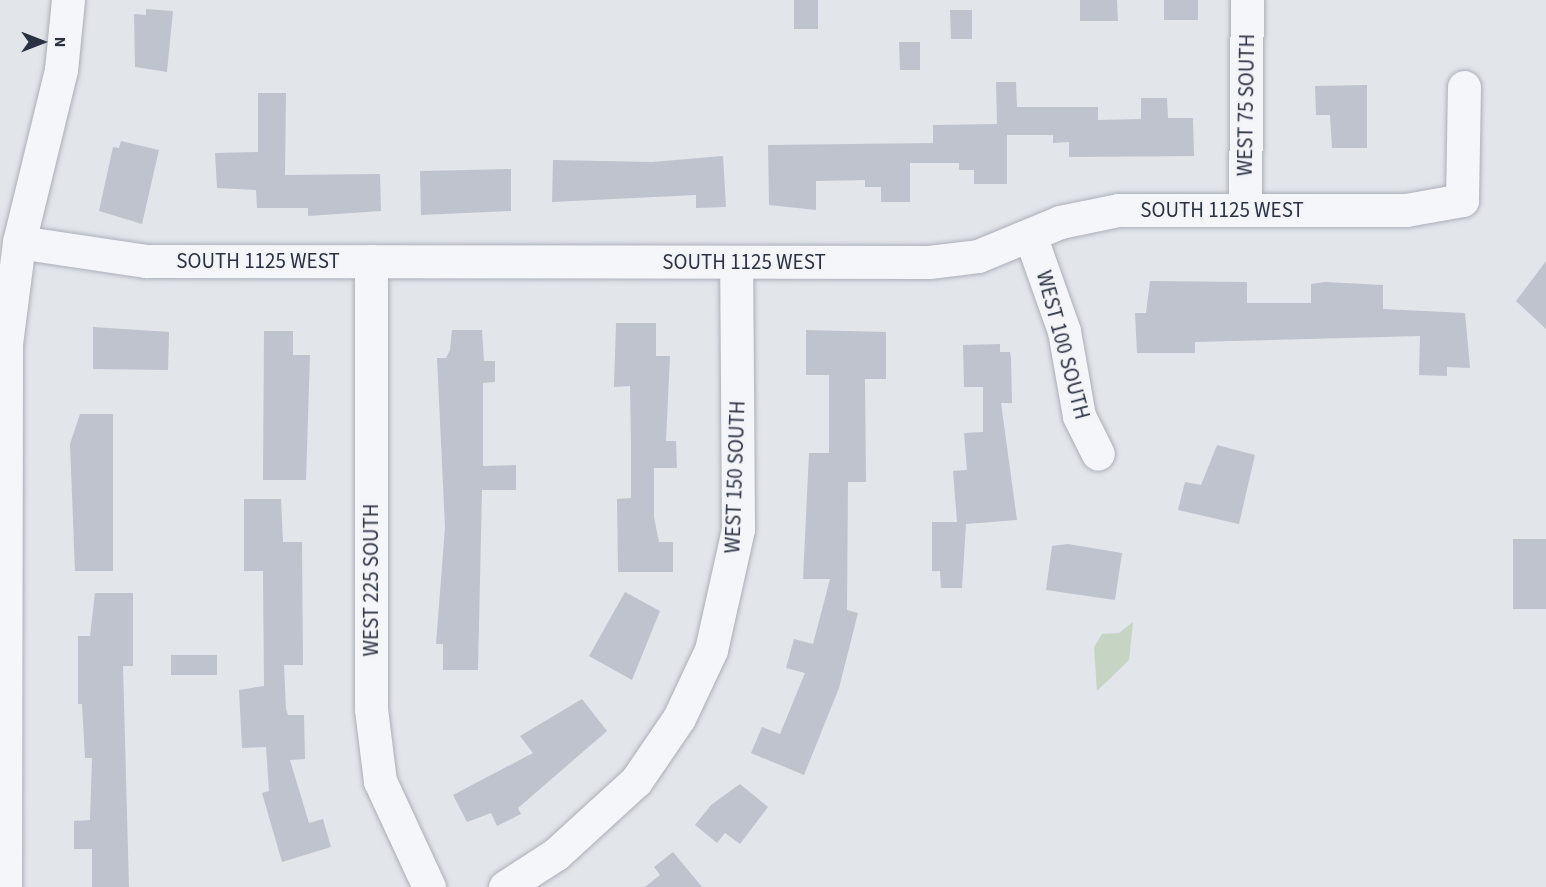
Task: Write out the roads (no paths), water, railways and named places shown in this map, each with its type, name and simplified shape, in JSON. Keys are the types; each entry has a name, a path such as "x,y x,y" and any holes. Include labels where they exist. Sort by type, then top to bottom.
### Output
{"street":[{"path":"5,887 6,344 19,242 61,70 68,0"},
{"name":"WEST 75 SOUTH","path":"1245,210 1247,0"},
{"name":"SOUTH 1125 WEST","path":"19,242 146,261 929,262 978,256 1060,222 1118,210 1406,210 1462,200 1464,87"},
{"name":"WEST 100 SOUTH","path":"1030,235 1064,331 1079,416 1098,454"},
{"name":"WEST 225 SOUTH","path":"371,261 370,709 380,781 429,887"},
{"name":"WEST 150 SOUTH","path":"506,887 556,854 636,781 679,718 711,650 738,529 736,262"}]}
